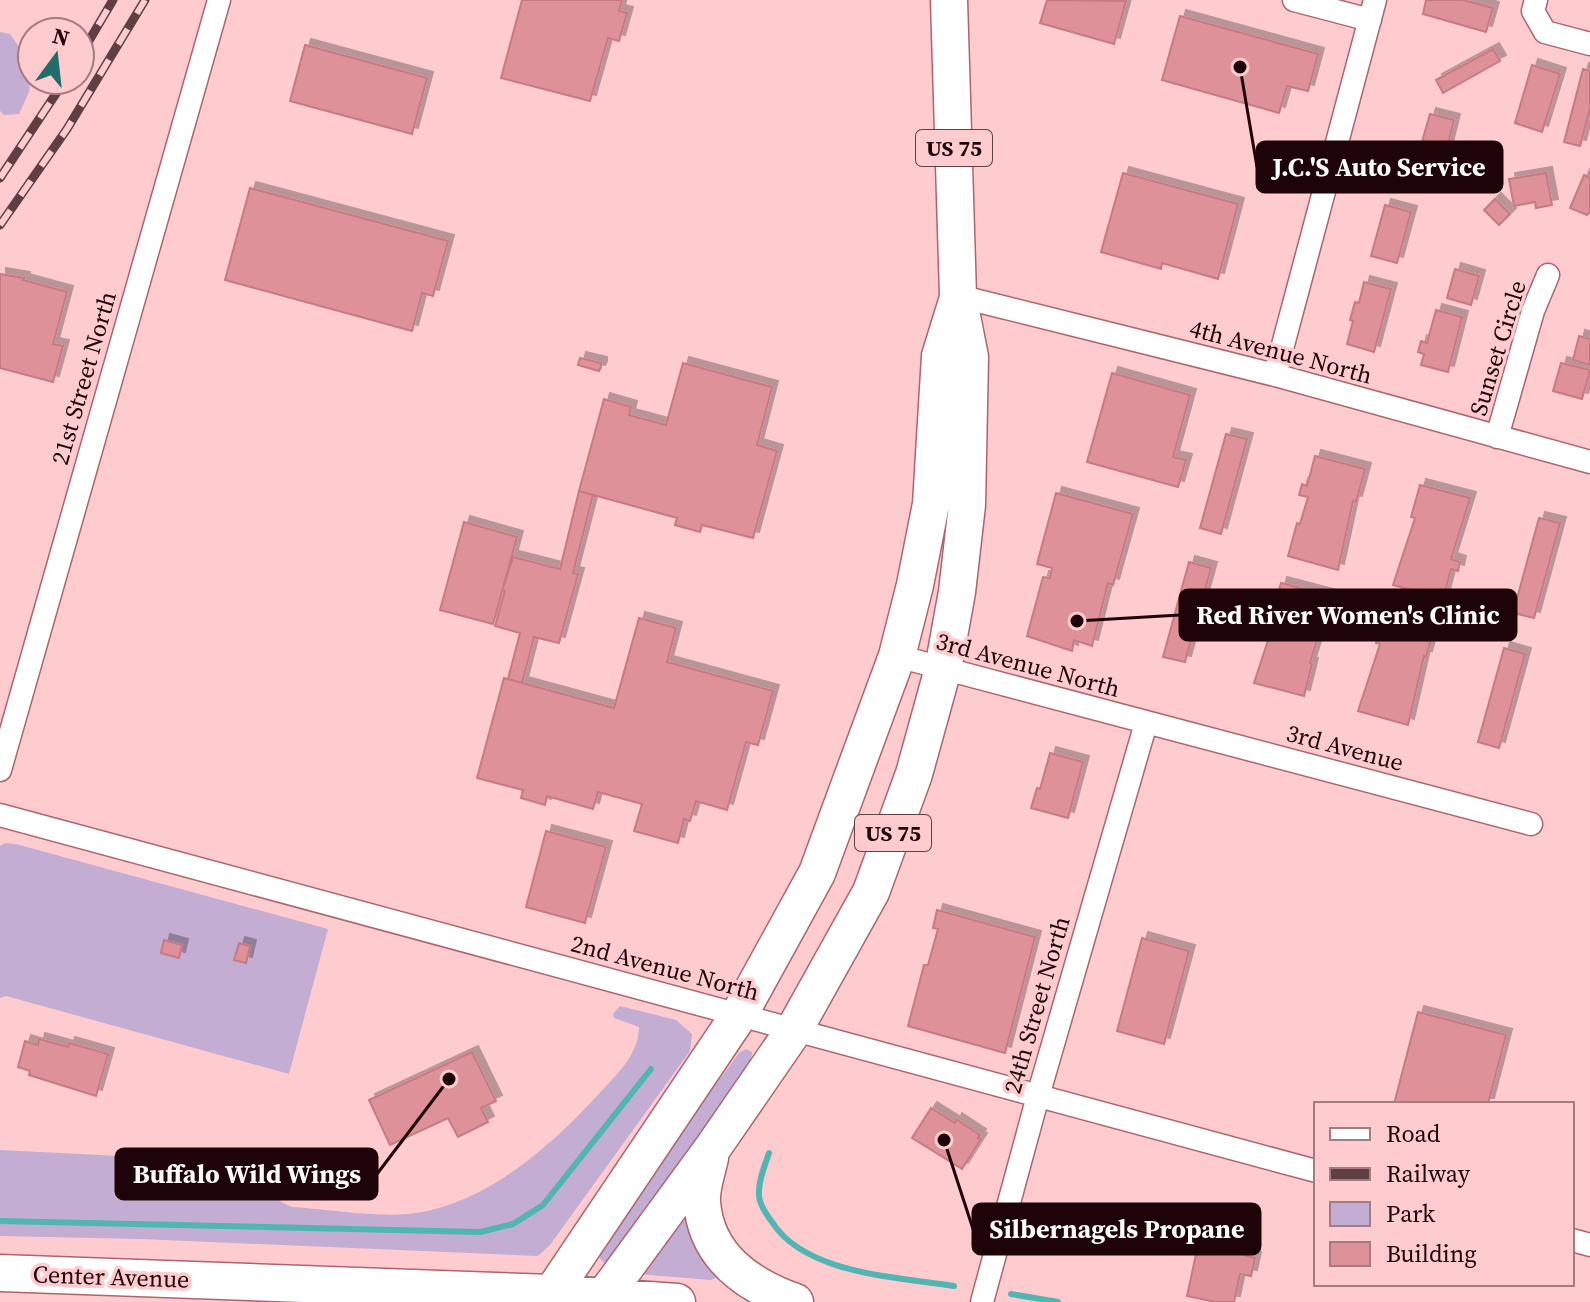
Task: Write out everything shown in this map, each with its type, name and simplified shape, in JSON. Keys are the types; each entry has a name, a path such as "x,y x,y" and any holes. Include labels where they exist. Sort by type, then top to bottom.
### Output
{"main road":[{"name":"US 75","path":"603,1299 794,1030 871,892 914,774 943,669 957,592 967,505 970,357 958,296 949,0"},
{"name":"US 75","path":"551,1298 739,1015 817,873 897,656 931,504 940,356 958,296"},
{"path":"712,1149 701,1199 707,1231 745,1280 795,1302"},
{"name":"Center Avenue","path":"0,1273 677,1302"}],"street":[{"name":"21st Street North","path":"0,770 219,0"},
{"path":"1275,375 1372,10 1294,0"},
{"path":"1536,0 1533,11 1545,32 1590,44"},
{"name":"Sunset Circle","path":"1497,437 1533,311 1548,275"},
{"name":"4th Avenue North","path":"958,296 1275,375 1590,462"},
{"name":"3rd Avenue North","path":"897,656 1146,723"},
{"name":"3rd Avenue","path":"1146,723 1531,824"},
{"name":"24th Street North","path":"982,1302 1146,723"},
{"name":"2nd Avenue North","path":"0,815 1314,1170"}],"green space":[{"path":"0,32 10,34 16,43 16,96 27,96 19,114 4,115 0,111"},
{"path":"5,843 328,929 289,1074 6,996 0,998 0,846"},
{"path":"620,1006 676,1020 692,1034 690,1051 550,1245 538,1256 0,1236 0,1150 263,1163 262,1180 281,1202 292,1207 394,1215 434,1209 461,1200 511,1173 534,1156 576,1118 617,1074 635,1048 639,1027 614,1018 613,1014"},
{"path":"746,1049 752,1052 751,1063 610,1269 593,1251 739,1053"},
{"path":"686,1211 706,1260 717,1277 711,1280 637,1274"}],"building":[{"path":"522,0 622,0 619,11 627,13 619,41 608,38 590,101 501,78"},
{"path":"1047,0 1126,1 1114,44 1040,23"},
{"path":"1426,0 1463,0 1493,8 1486,32 1423,14"},
{"path":"1180,16 1318,54 1308,91 1287,86 1279,113 1162,80"},
{"path":"305,45 427,78 412,134 290,101"},
{"path":"1493,49 1500,61 1443,93 1436,80"},
{"path":"1532,65 1560,74 1542,132 1515,123"},
{"path":"1583,69 1590,71 1590,108 1580,146 1564,142"},
{"path":"1430,114 1454,120 1446,152 1421,145"},
{"path":"1123,173 1238,204 1218,279 1162,263 1161,269 1101,252"},
{"path":"1546,173 1552,205 1536,208 1535,202 1514,206 1509,179"},
{"path":"1584,175 1590,178 1590,212 1587,215 1570,208"},
{"path":"250,188 448,241 433,296 422,293 412,331 225,280"},
{"path":"1495,199 1510,214 1499,225 1484,210"},
{"path":"1385,205 1411,212 1397,263 1371,256"},
{"path":"1455,269 1479,276 1471,305 1447,298"},
{"path":"0,274 67,292 53,344 63,346 53,382 0,368"},
{"path":"1364,282 1391,289 1374,352 1347,344 1353,321 1350,320 1355,302 1359,303"},
{"path":"1436,310 1462,317 1448,372 1421,365 1424,354 1418,352 1421,341 1427,343"},
{"path":"1579,336 1590,339 1590,365 1573,360"},
{"path":"580,358 601,363 599,371 578,365"},
{"path":"683,363 772,387 757,445 777,451 753,538 702,525 700,532 675,525 677,518 579,491 604,399 631,407 629,415 666,425"},
{"path":"1561,363 1590,370 1582,399 1553,391"},
{"path":"1112,373 1190,395 1173,457 1186,460 1178,487 1087,462"},
{"path":"1226,434 1247,439 1221,534 1200,528"},
{"path":"1315,456 1365,469 1356,502 1353,501 1338,570 1288,556 1308,497 1299,495 1302,484 1307,486"},
{"path":"1420,485 1470,498 1451,559 1460,562 1458,571 1451,569 1443,599 1393,585 1415,518 1411,517"},
{"path":"579,491 593,495 573,573 578,574 559,643 534,637 522,683 508,679 520,633 495,626 513,557 560,569"},
{"path":"1056,493 1133,514 1113,585 1108,583 1092,646 1074,640 1072,651 1027,636 1043,577 1050,578 1052,568 1037,564"},
{"path":"1539,518 1560,523 1534,618 1513,613"},
{"path":"464,522 517,537 493,624 440,610"},
{"path":"1189,562 1211,568 1185,662 1163,657"},
{"path":"1281,583 1331,596 1310,663 1304,696 1254,683 1276,616 1272,615"},
{"path":"1385,611 1435,625 1424,656 1408,725 1358,711 1380,644 1376,643"},
{"path":"639,618 676,628 667,662 773,691 758,745 746,742 727,810 696,801 690,821 684,819 678,843 634,831 642,804 598,792 593,809 547,796 545,805 521,798 523,790 477,778 504,678 614,708"},
{"path":"1504,648 1525,654 1499,748 1478,742"},
{"path":"1050,753 1083,762 1068,818 1031,808"},
{"path":"546,831 606,847 585,923 526,907"},
{"path":"937,910 1035,937 1005,1053 908,1026 924,965 928,965 938,929 933,928"},
{"path":"1142,938 1189,951 1164,1044 1117,1031"},
{"path":"164,940 182,945 179,958 161,953"},
{"path":"239,943 250,946 246,963 234,960"},
{"path":"1418,1012 1506,1035 1489,1102 1395,1102"},
{"path":"39,1039 68,1047 69,1043 108,1054 96,1096 29,1075 30,1071 18,1067 25,1041 38,1045"},
{"path":"472,1052 496,1101 481,1108 488,1122 458,1137 448,1118 390,1145 369,1100"},
{"path":"931,1108 955,1123 956,1119 980,1135 978,1138 981,1139 962,1169 912,1138"},
{"path":"1201,1231 1247,1241 1244,1255 1255,1258 1251,1276 1240,1274 1234,1302 1187,1296"}],"waterway":[{"path":"0,1221 480,1232 513,1224 543,1205 651,1069"},
{"path":"769,1153 759,1198 767,1216 787,1239 806,1253 829,1263 880,1276 954,1286"},
{"path":"1011,1294 1058,1302"}],"railway":[{"path":"96,29 113,0"},
{"path":"0,225 67,129 145,0"},
{"path":"0,178 54,96"}],"place":[{"name":"J.C.'S Auto Service","path":"1240,67"},
{"name":"Red River Women's Clinic","path":"1077,621"},
{"name":"Buffalo Wild Wings","path":"449,1079"},
{"name":"Silbernagels Propane","path":"944,1140"}]}
